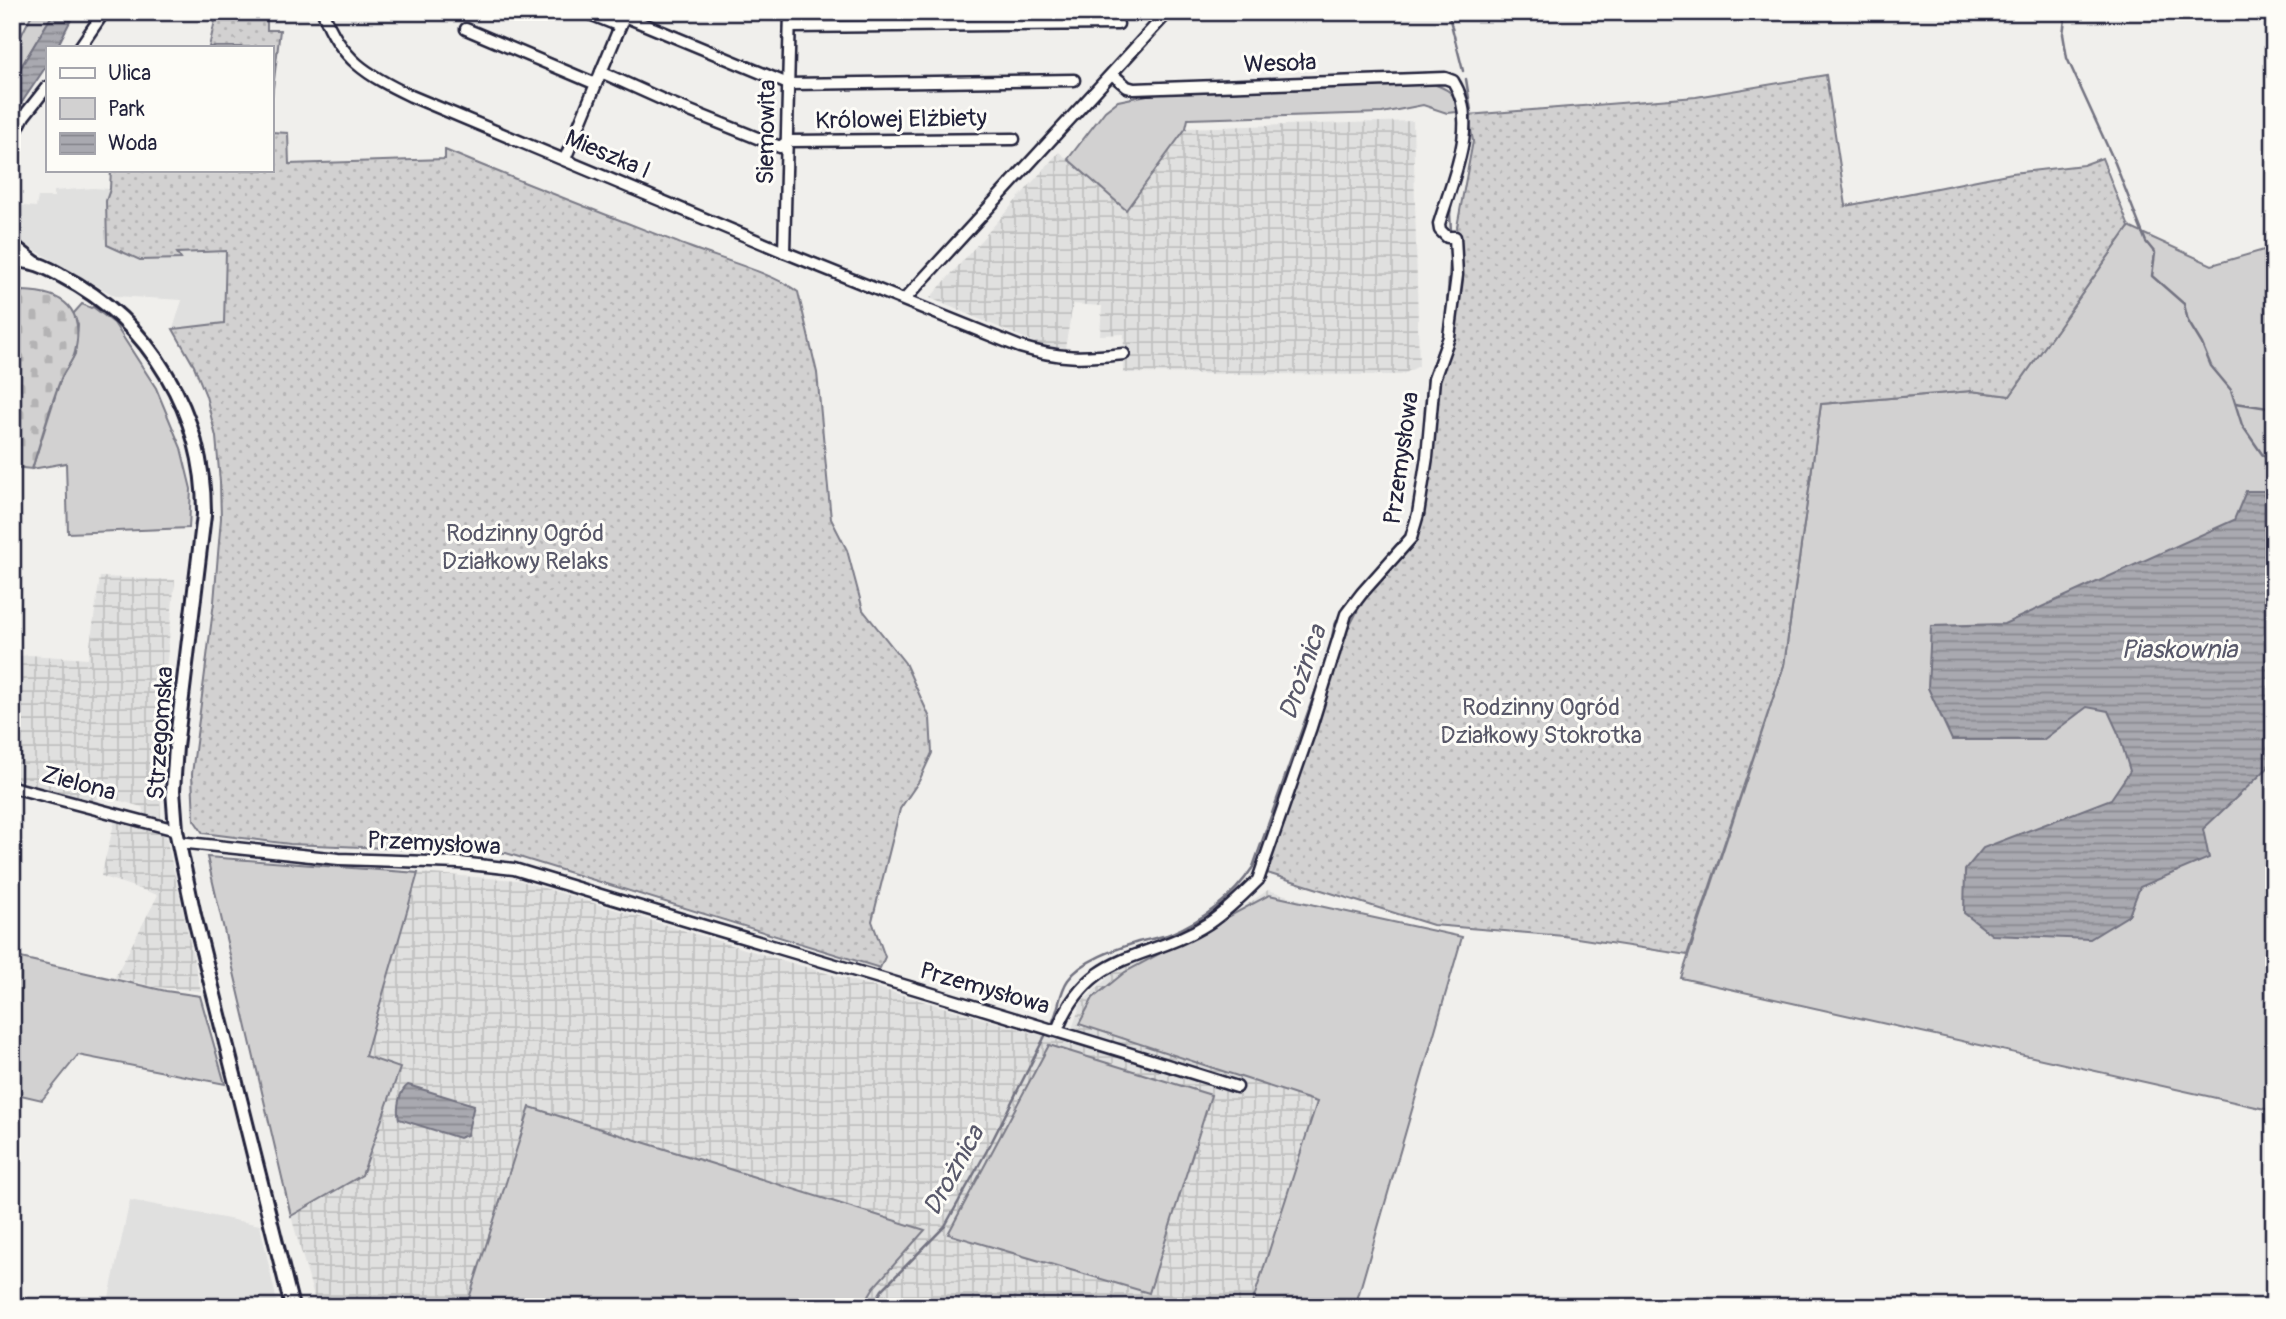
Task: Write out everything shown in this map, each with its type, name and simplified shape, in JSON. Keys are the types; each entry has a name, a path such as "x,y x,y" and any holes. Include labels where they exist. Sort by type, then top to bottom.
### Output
{"main road":[{"name":"Strzegomska","path":"12,245 35,263 94,295 137,333 173,384 188,416 196,444 203,477 204,515 176,747 173,790 177,836 292,1307"},
{"name":"Strzegomska","path":"12,258 35,263"}],"street":[{"path":"81,46 104,12"},
{"name":"Mieszka I","path":"323,12 331,34 344,52 380,81 784,252 1020,347 1049,356 1076,358 1124,354"},
{"path":"585,12 623,18 788,83 1074,80"},
{"path":"778,12 790,19 937,25 1118,23"},
{"path":"936,12 937,25"},
{"path":"1044,12 1044,24"},
{"path":"905,299 1168,12"},
{"path":"565,159 623,18"},
{"name":"Siemowita","path":"784,252 790,19"},
{"path":"466,29 596,84"},
{"name":"Królowej Elżbiety","path":"601,72 780,147 788,141 1014,139"},
{"name":"Wesoła","path":"1112,74 1133,89 1445,78 1453,81"},
{"name":"Przemysłowa","path":"177,836 339,859 460,863 514,869 937,997 1057,1030 1084,986 1098,972 1117,961 1209,923 1258,880 1311,727 1346,614 1411,538 1418,514 1427,457 1434,379 1449,337 1457,275 1455,237 1443,234 1439,223 1464,135 1463,102 1453,81"},
{"path":"12,140 24,116 46,88"},
{"name":"Zielona","path":"12,787 177,836"},
{"path":"1057,1030 1237,1087"}],"shaded area":[{"path":"1413,121 1419,366 1401,375 1123,373 1124,334 1100,335 1102,306 1073,304 1065,348 1045,347 930,298 1059,152 1126,210 1186,128"},
{"path":"110,189 106,201 181,258 176,253 226,251 224,323 173,329 182,300 115,296 19,241 14,222 15,201 24,206 36,207 38,197 54,197 54,191"},
{"path":"100,577 175,580 165,679 170,682 160,789 161,821 146,817 142,807 99,795 94,802 12,782 12,657 29,655 88,659"},
{"path":"115,820 165,832 201,991 156,987 115,977 158,895 101,876"},
{"path":"418,873 518,880 1067,1043 1081,1003 1114,972 1195,940 1268,890 1383,924 1355,1307 317,1307 291,1216 363,1174 400,1068 365,1056"},
{"path":"130,1200 260,1225 278,1307 146,1307 108,1302"}],"green space":[{"path":"33,12 54,12 12,82 12,54"},
{"path":"217,12 267,17 267,30 280,30 273,88 273,46 209,46"},
{"name":"Rodzinny Ogród Działkowy Stokrotka","path":"1826,75 1846,206 2012,173 2083,165 2102,158 2129,227 2010,396 1971,391 1821,404 1784,665 1687,955 1564,936 1433,925 1264,872 1342,641 1362,602 1417,541 1432,451 1439,376 1454,341 1460,245 1457,227 1473,141 1468,115 1696,97"},
{"path":"1430,83 1450,92 1457,112 1447,113 1423,105 1382,113 1188,119 1186,128 1126,210 1068,159 1105,111 1118,101 1176,89"},
{"name":"Rodzinny Ogród Działkowy Relaks","path":"273,132 288,133 289,164 445,159 445,150 761,273 798,292 817,373 831,519 847,550 863,610 905,663 930,718 932,753 919,781 900,809 872,921 885,957 880,968 506,853 290,844 203,833 194,820 192,774 214,602 221,518 220,482 216,437 206,396 194,366 173,329 224,323 226,251 177,253 181,259 140,260 107,245 106,201 111,172 273,172"},
{"path":"2129,227 2212,265 2274,247 2274,1111 1681,978 1784,665 1821,404 1971,391 2010,396"},
{"path":"23,291 60,299 74,314 77,324 74,356 61,377 32,469 12,467 12,294"},
{"path":"82,304 93,307 114,323 156,388 181,448 191,489 189,528 68,533 66,463 32,469 61,378 75,354 78,325 73,314"},
{"path":"207,857 418,873 365,1056 400,1068 362,1175 291,1216"},
{"path":"1269,895 1462,937 1355,1307 1251,1307 1317,1102 1079,1024 1093,998 1125,972"},
{"path":"12,956 166,991 200,996 225,1084 78,1055 42,1100 12,1093"},
{"path":"1049,1045 1211,1095 1149,1293 948,1234"},
{"path":"530,1107 925,1230 874,1287 862,1307 467,1305"}],"water":[{"path":"54,12 75,12 58,46 46,46 46,66 12,117 12,82"},
{"name":"Piaskownia","path":"2246,491 2274,491 2274,762 2203,829 2209,858 2140,887 2129,915 2090,939 1992,935 1964,913 1965,870 1983,848 2111,799 2130,771 2108,711 2087,707 2043,740 1952,740 1928,688 1931,626 2004,624 2234,520"},
{"path":"408,1085 474,1105 467,1135 459,1138 399,1119 399,1100"}],"waterway":[{"name":"Drożnica","path":"1448,12 1463,71"},
{"path":"2066,12 2063,34 2067,58 2115,163 2146,242 2155,253 2152,276 2184,304 2188,321 2211,366 2231,390 2242,425 2262,454 2274,465"},
{"name":"Drożnica","path":"1466,79 1471,111 1468,135"},
{"name":"Drożnica","path":"1451,232 1453,195"},
{"name":"Drożnica","path":"1423,445 1428,376 1445,332 1451,252"},
{"path":"2236,403 2274,409"},
{"name":"Drożnica","path":"1053,1021 1065,984 1074,973 1090,961 1110,952 1166,935 1194,922 1227,898 1253,867 1329,653 1334,627 1344,606 1407,533 1414,510"},
{"name":"Drożnica","path":"872,1307 882,1290 945,1226 1045,1036"}]}
